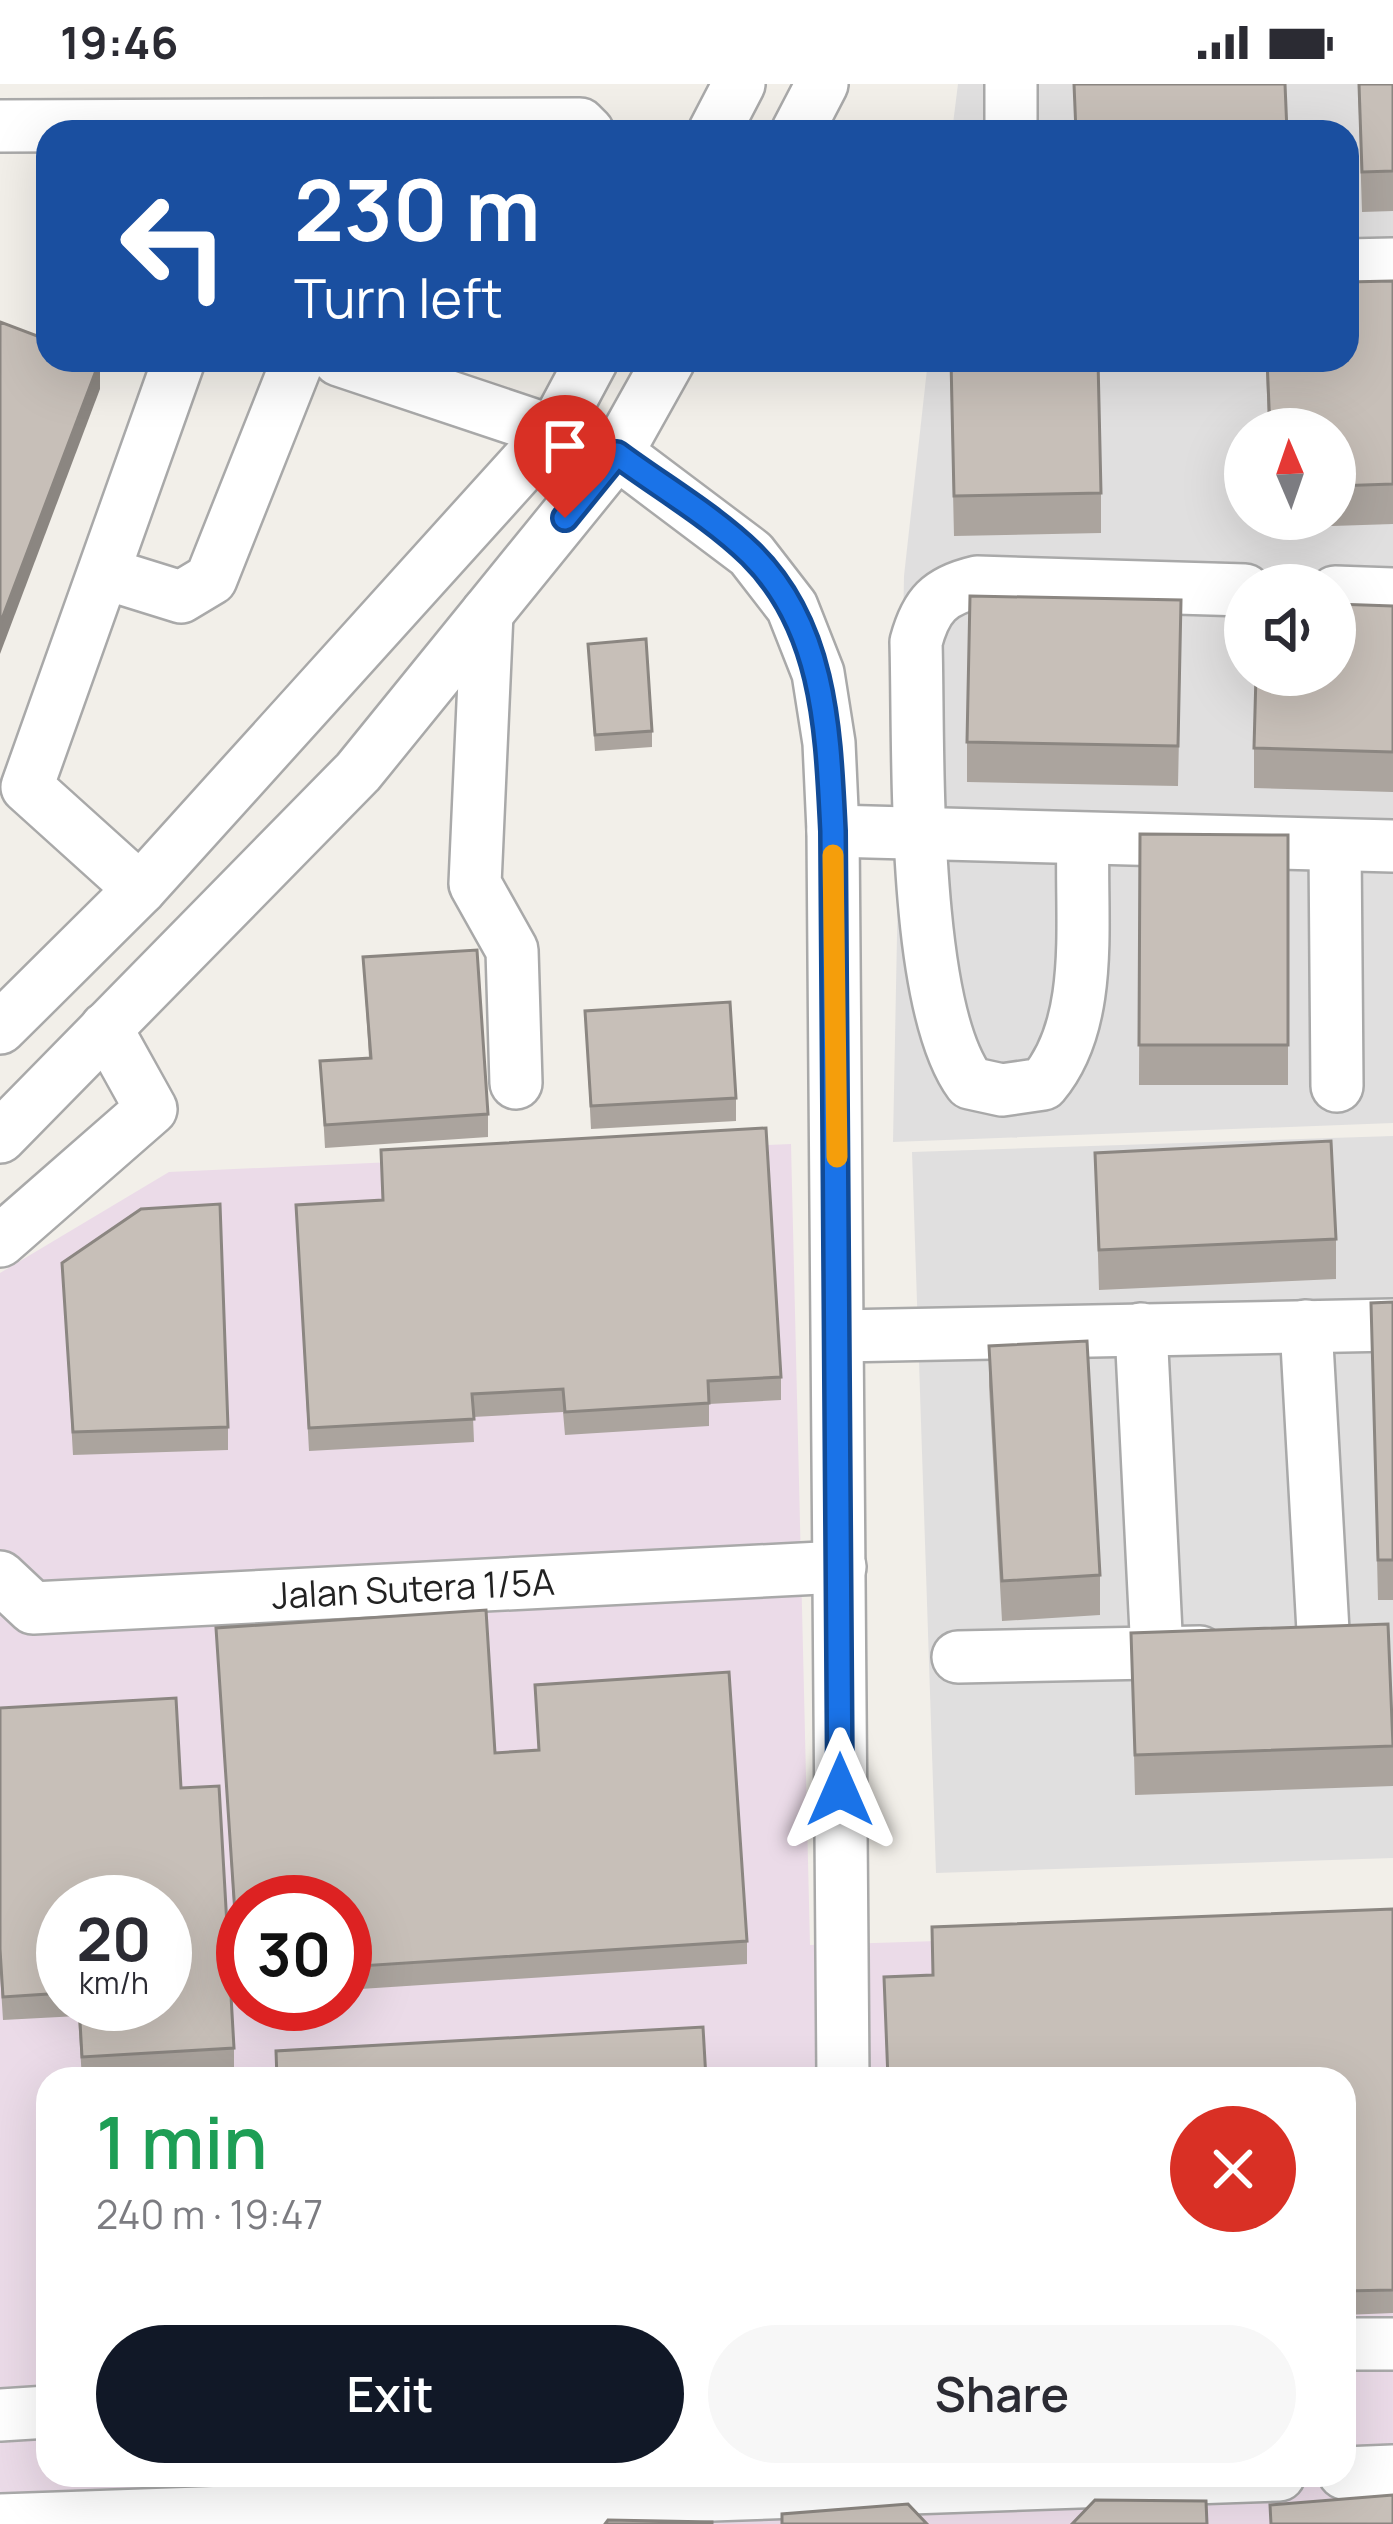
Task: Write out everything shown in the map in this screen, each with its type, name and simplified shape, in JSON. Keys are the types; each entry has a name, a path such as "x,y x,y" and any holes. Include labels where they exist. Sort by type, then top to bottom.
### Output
{"street":[{"path":"720,120 739,84"},
{"path":"803,120 822,84"},
{"path":"1011,120 1012,84"},
{"path":"0,126 36,126"},
{"path":"1359,265 1393,264"},
{"path":"140,889 14,799 107,574 175,372"},
{"path":"107,574 181,596 212,579 293,372"},
{"path":"375,372 617,454 751,554 792,608 818,673 829,743 833,831 843,2067"},
{"path":"0,1028 140,889 554,431 586,372"},
{"path":"0,1137 358,772 617,454 662,372"},
{"path":"1083,839 1077,1012 1065,1058 1043,1084 1002,1090 970,1083 950,1056 939,1010 920,831 916,642 924,613 944,590 976,582 1224,589"},
{"path":"1356,592 1393,593"},
{"path":"487,614 475,884 512,950 516,1083"},
{"path":"833,831 1393,846"},
{"path":"1335,845 1337,1086"},
{"path":"0,1241 152,1109 106,1028"},
{"path":"840,1336 1393,1324"},
{"path":"958,1657 1306,1650 1306,1326"},
{"path":"1141,1329 1157,1653"},
{"name":"Jalan Sutera 1/5A","path":"0,1576 33,1607 840,1567"},
{"path":"1356,2344 1393,2344"},
{"path":"0,2415 36,2413"},
{"path":"1356,2473 1393,2471"},
{"path":"0,2520 152,2495 494,2513 746,2509 844,2487"},
{"path":"892,2487 987,2505 1140,2487"},
{"path":"1234,2487 1236,2524"}],"shaded area":[{"path":"958,84 1393,84 1393,1123 893,1142 904,576 927,372 1359,372 1359,120 954,120"},
{"path":"1393,1136 1393,1858 936,1873 912,1152"},
{"path":"791,1144 810,1945 1393,1927 1393,2524 0,2524 0,1273 169,1172"}],"building":[{"path":"1074,84 1285,84 1286,120 1076,120"},
{"path":"1359,84 1393,84 1393,171 1362,172"},
{"path":"1393,281 1393,484 1356,485 1356,408 1269,408 1268,372 1359,372 1359,282"},
{"path":"0,322 36,336 36,372 95,372 0,624"},
{"path":"951,372 1098,372 1101,493 954,496"},
{"path":"970,596 1181,600 1178,746 967,742"},
{"path":"1356,605 1393,606 1393,752 1254,748 1255,696 1356,696"},
{"path":"646,639 652,731 595,735 588,644"},
{"path":"1140,834 1288,835 1288,1045 1139,1045"},
{"path":"477,950 488,1114 325,1125 320,1061 371,1058 363,957"},
{"path":"730,1002 736,1098 591,1106 585,1011"},
{"path":"766,1128 781,1377 708,1381 709,1403 565,1412 563,1389 472,1394 474,1419 309,1428 296,1205 383,1200 381,1150"},
{"path":"1331,1141 1336,1239 1099,1250 1095,1153"},
{"path":"220,1204 228,1427 73,1432 62,1263 141,1209"},
{"path":"1393,1302 1393,1560 1378,1560 1371,1303"},
{"path":"1087,1341 1100,1575 1002,1581 989,1346"},
{"path":"486,1610 495,1753 539,1750 535,1685 729,1672 747,1941 372,1965 372,1875 232,1875 216,1628"},
{"path":"1388,1624 1393,1746 1135,1755 1131,1633"},
{"path":"176,1698 181,1788 219,1786 224,1875 216,1875 216,2031 233,2031 234,2048 82,2057 81,2031 192,2031 192,1875 36,1875 36,1995 3,1997 0,1708"},
{"path":"1393,1909 1393,2290 1356,2291 1356,2067 888,2067 884,1977 933,1975 932,1927"},
{"path":"703,2027 705,2067 277,2067 276,2051"},
{"path":"1393,2495 1393,2524 1271,2524 1270,2505"},
{"path":"1095,2500 1206,2501 1207,2524 1072,2524"},
{"path":"908,2504 927,2524 782,2524 782,2514"},
{"path":"608,2520 712,2522 712,2524 605,2524"}],"slow traffic":[{"path":"833,855 837,1157"}],"route":[{"path":"565,518 617,454 751,554 792,608 818,673 829,743 833,831 840,1790"}]}
